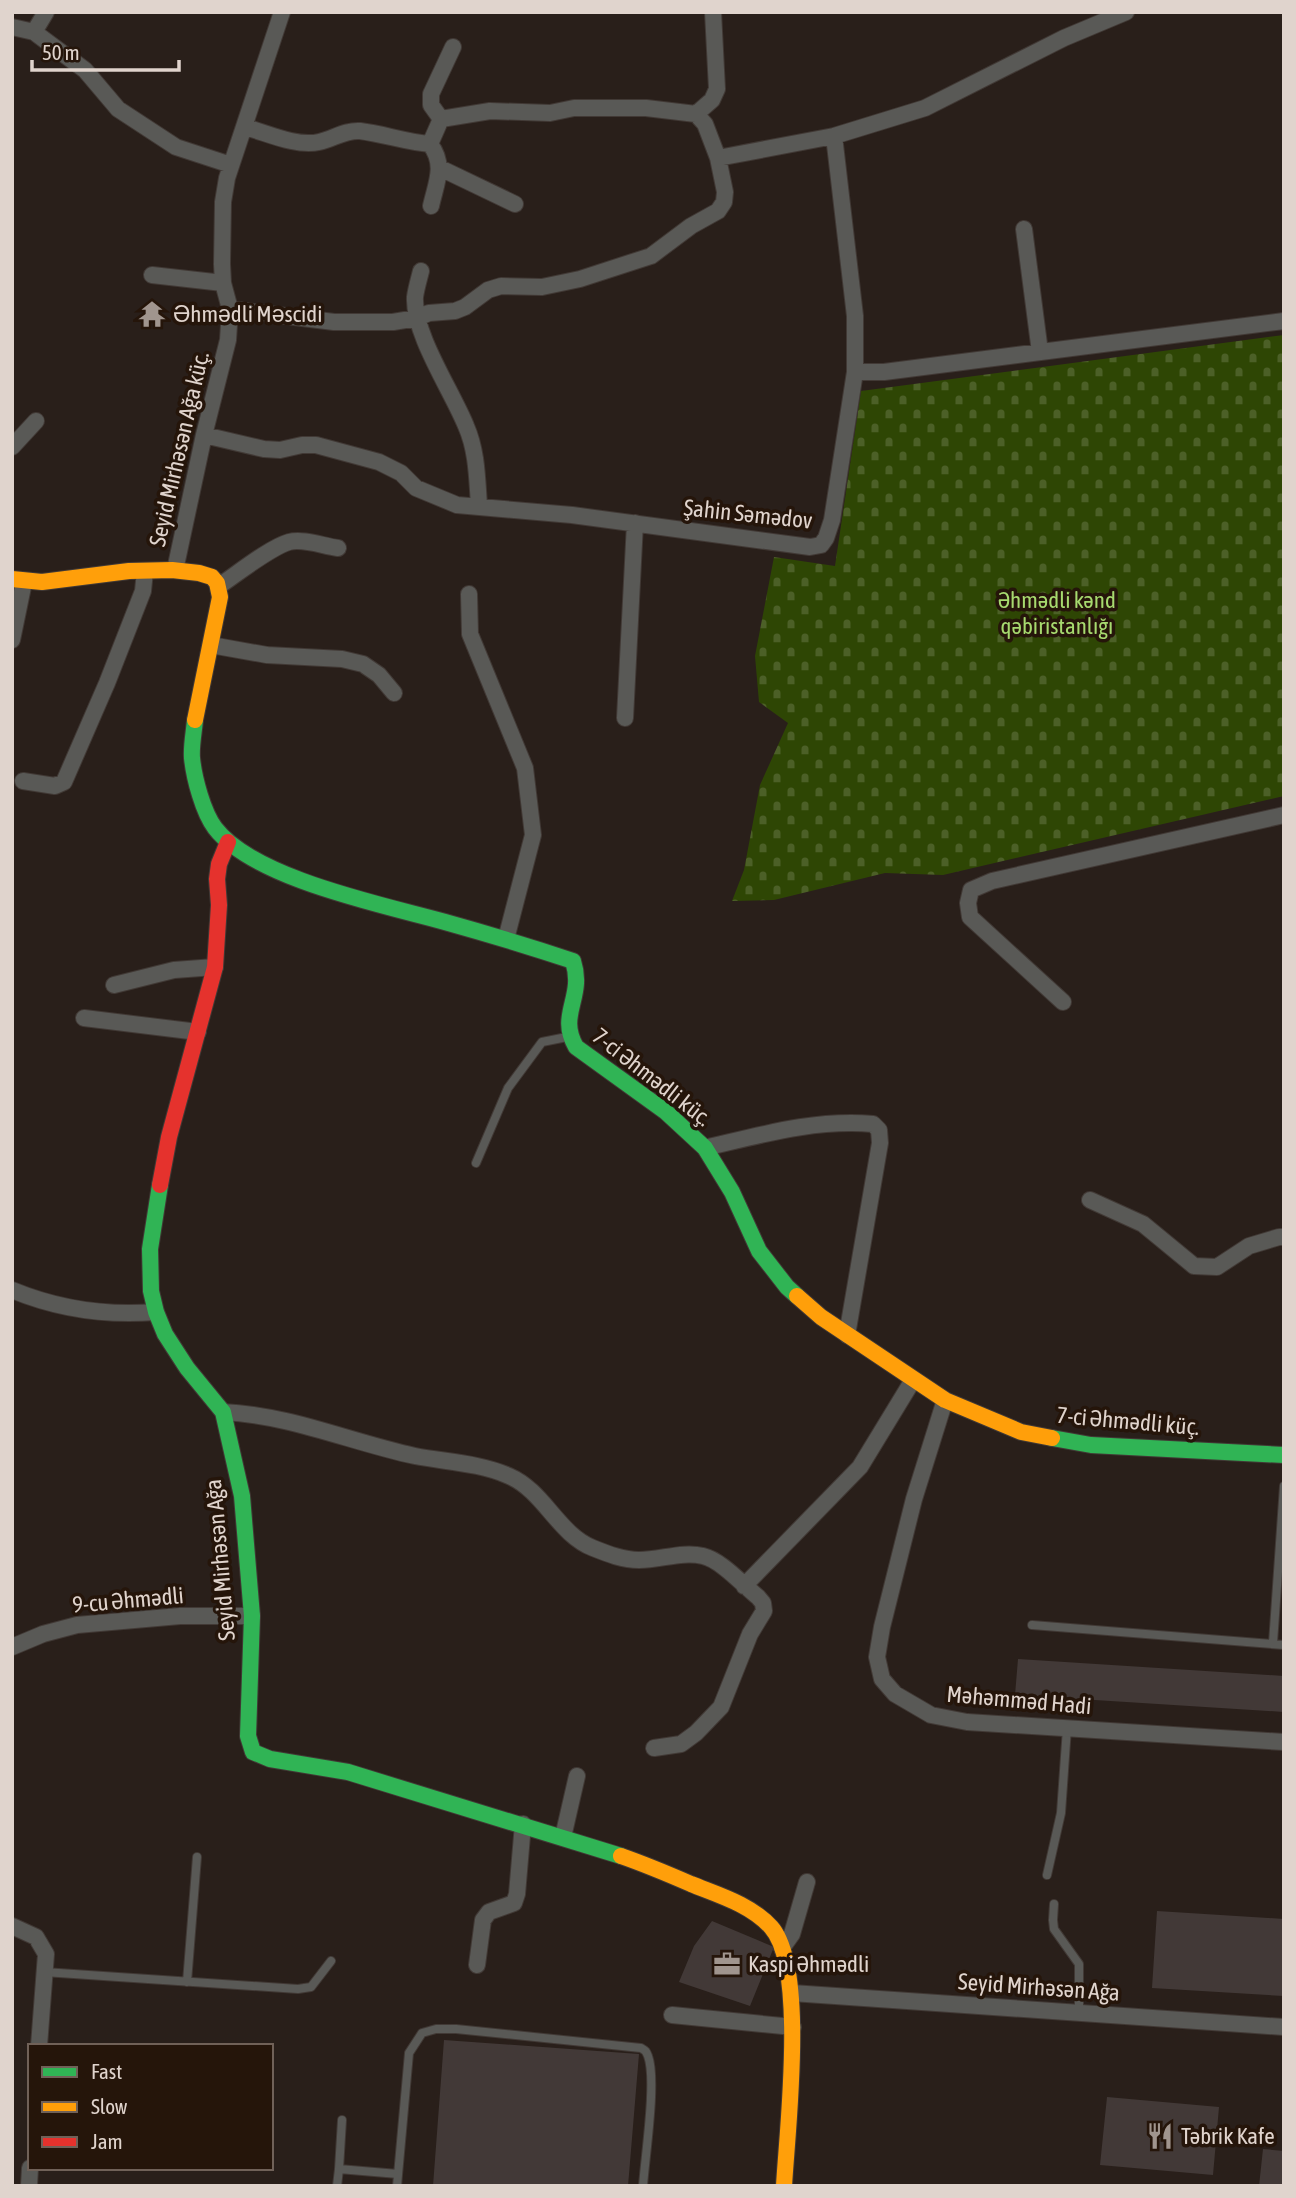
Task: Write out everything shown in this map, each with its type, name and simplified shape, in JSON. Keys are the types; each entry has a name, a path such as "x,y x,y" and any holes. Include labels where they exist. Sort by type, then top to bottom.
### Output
{"street":[{"path":"34,32 46,12"},
{"name":"Seyid Mirhəsən Ağa küç.","path":"175,570 228,340 230,309 223,283 223,202 231,165 282,12"},
{"path":"696,114 712,100 717,89 713,12"},
{"path":"718,158 834,136 925,108 1064,38 1126,12"},
{"path":"12,27 34,32 85,70 118,109 176,147 231,165"},
{"path":"441,119 431,105 431,94 453,47"},
{"path":"230,309 334,322 393,323 429,313 455,311 488,290 501,286 542,287 580,279 651,256 691,226 718,211 724,202 726,192 718,158 705,124 696,114 646,108 574,108 550,113 490,111 441,119"},
{"path":"430,144 441,119"},
{"path":"245,127 301,143 318,142 348,131 361,131 410,143 430,144 438,154 440,168 431,206"},
{"path":"834,136 855,316 855,372 884,372 1284,321"},
{"path":"440,168 515,204"},
{"path":"1024,229 1040,352"},
{"path":"421,271 415,297 417,318 466,425 474,449 479,505"},
{"path":"152,275 223,283"},
{"name":"Şahin Səmədov","path":"204,435 264,449 279,450 316,444 379,462 401,473 416,488 457,505 479,505 635,523 810,547 821,545 832,520 855,372"},
{"path":"12,447 36,421"},
{"path":"625,718 635,523"},
{"path":"219,586 275,548 290,541 338,548"},
{"path":"12,640 18,581 43,583 175,570 200,573 213,578 219,586 220,597 195,720 192,757 203,805 214,827 228,842"},
{"path":"23,781 55,786 64,782 143,591 145,571"},
{"path":"469,594 470,634 525,768 533,835 506,939"},
{"path":"211,645 267,655 342,659 363,664 379,675 394,692"},
{"path":"1063,1002 970,917 968,902 971,890 992,881 1284,815"},
{"name":"7-ci Əhmədli küç.","path":"228,842 262,863 312,885 506,939 573,961 579,982 566,1027 567,1037 576,1047 666,1112 705,1148 732,1192 759,1251 787,1287 821,1317 945,1400 1021,1432 1091,1445 1284,1455"},
{"name":"Seyid Mirhəsən Ağa","path":"228,842 219,864 217,879 219,905 215,967 169,1137 150,1249 151,1291 165,1335 187,1368 223,1412 242,1496 252,1616 248,1736 253,1752 270,1759 348,1772 523,1824 635,1861 739,1904 759,1916 772,1929 782,1948 792,1993 793,2027 784,2186"},
{"path":"114,985 174,970 215,967"},
{"path":"84,1018 198,1032"},
{"path":"705,1148 803,1126 844,1121 873,1124 879,1130 880,1143 847,1335"},
{"path":"1090,1200 1143,1224 1194,1266 1217,1267 1250,1247 1284,1237"},
{"path":"12,1290 31,1298 84,1311 129,1315 156,1312"},
{"path":"744,1586 860,1467 913,1380"},
{"name":"Məhəmməd Hadi","path":"945,1400 914,1499 881,1628 877,1657 881,1679 895,1694 931,1715 967,1721 1284,1742"},
{"path":"223,1412 251,1413 320,1428 413,1455 476,1466 510,1476 538,1497 574,1537 590,1547 621,1558 639,1560 687,1554 716,1561 758,1597 764,1611 750,1634 721,1707 696,1734 681,1744 654,1748"},
{"name":"9-cu Əhmədli","path":"12,1647 43,1634 76,1625 180,1616 252,1616"},
{"path":"563,1837 577,1776"},
{"path":"477,1965 483,1920 489,1912 514,1903 517,1894 523,1824"},
{"path":"782,1948 792,1934 807,1882"},
{"path":"12,1926 36,1937 46,1954 39,2044"},
{"name":"Seyid Mirhəsən Ağa","path":"792,1993 1284,2027"},
{"path":"673,2015 793,2027"}],"lane":[{"path":"476,1163 508,1088 542,1042 567,1037"},
{"path":"1273,1643 1284,1486"},
{"path":"1032,1625 1284,1645"},
{"path":"1047,1875 1061,1813 1067,1728"},
{"path":"187,1982 197,1857"},
{"path":"1054,1903 1052,1920 1055,1929 1079,1964 1079,2012"},
{"path":"44,1972 298,1989 311,1987 331,1961"},
{"path":"397,2186 409,2053 422,2033 436,2029 641,2048 647,2053 650,2064 651,2091 643,2186"},
{"path":"337,2186 342,2120"},
{"path":"339,2169 398,2174"}],"green space":[{"name":"Əhmədli kənd qəbiristanlığı","path":"1284,335 1284,796 943,875 885,873 774,900 732,901 744,870 760,785 788,723 759,702 755,656 774,557 835,566 861,391"}],"building":[{"path":"1018,1659 1284,1676 1284,1712 1015,1695"},
{"path":"1157,1911 1284,1919 1284,1996 1152,1988"},
{"name":"Kaspi Əhmədli","path":"712,1921 774,1947 750,2006 679,1982 694,1946"},
{"path":"444,2040 639,2054 628,2186 433,2186"},
{"name":"Təbrik Kafe","path":"1107,2097 1219,2107 1213,2175 1100,2165"},
{"path":"1263,2149 1284,2151 1284,2186 1259,2186"}],"traffic: fast":[{"path":"195,720 192,758 207,813 215,828 234,846 259,862 322,888 573,961 576,985 569,1025 576,1047 666,1112 705,1148 732,1192 759,1251 797,1296"},
{"path":"160,1185 150,1249 151,1291 156,1312 165,1334 187,1368 223,1412 242,1496 252,1616 248,1736 253,1752 270,1759 348,1772 621,1856"},
{"path":"1052,1438 1091,1445 1284,1455"}],"traffic: slow":[{"path":"12,579 42,582 129,571 172,570 212,577 217,583 220,597 195,720"},
{"path":"797,1296 821,1317 945,1400 1021,1432 1052,1438"},
{"path":"621,1856 744,1906 771,1927 782,1947 789,1977 792,2012 791,2090 784,2186"}],"traffic: jam":[{"path":"160,1185 169,1137 215,967 219,905 217,879 219,864 228,842"}],"place":[{"name":"Әhmәdli Mәscidi","path":"152,314"},
{"name":"Kaspi Əhmədli","path":"727,1964"},
{"name":"Təbrik Kafe","path":"1160,2136"}]}
